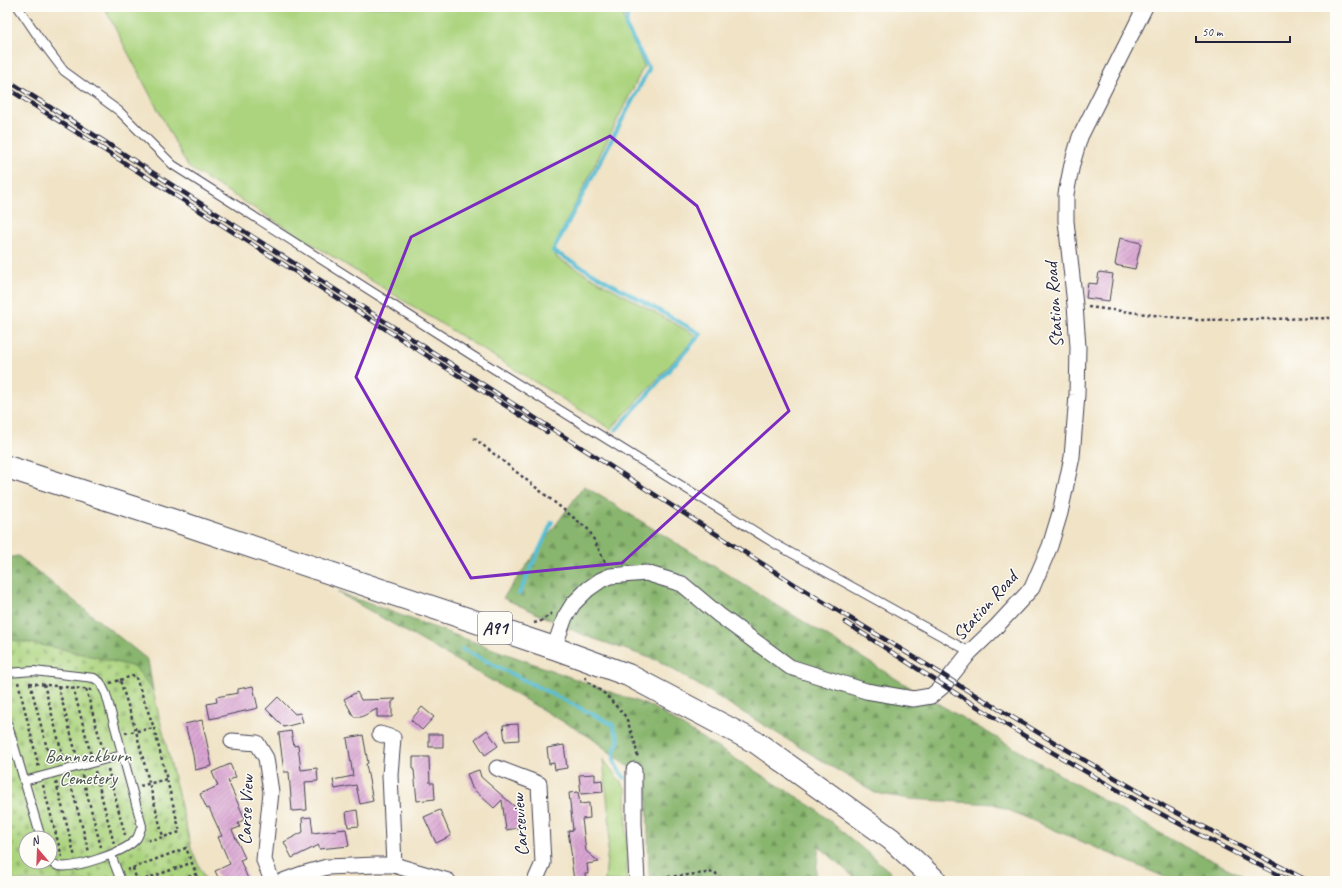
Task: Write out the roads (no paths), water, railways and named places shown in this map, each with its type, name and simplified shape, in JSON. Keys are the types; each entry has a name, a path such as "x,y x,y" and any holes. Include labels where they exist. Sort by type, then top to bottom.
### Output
{"main road":[{"name":"A91","path":"7,468 174,521 554,648 628,676 757,743 891,839 936,881"}],"street":[{"name":"Station Road","path":"554,648 565,617 573,604 588,589 610,576 646,573 682,584 719,615 790,667 866,690 913,699 931,696 942,687 970,652 1032,588 1050,546 1058,520 1072,457 1078,395 1078,347 1066,221 1066,194 1072,164 1080,138 1145,7"},
{"path":"392,738 390,775 394,865"},
{"name":"Carse View","path":"232,741 257,743 266,758 271,792 264,860 272,881"},
{"name":"Carseview","path":"497,768 539,784 544,863 534,881"},
{"path":"634,770 634,824 637,881"},
{"path":"283,881 327,867 394,865 448,881"}],"lane":[{"path":"18,7 64,71 119,110 173,165 473,356 777,545 970,652"},
{"path":"7,673 34,671 94,678 100,682 106,694 142,826 137,838 124,850 77,864 58,866"},
{"path":"7,722 39,830"},
{"path":"24,781 122,755"},
{"path":"111,855 120,881"}],"waterway":[{"path":"616,430 701,334 553,251 649,69 626,26 628,7"},
{"path":"519,594 552,522"},
{"path":"462,649 612,724 619,740 614,751 614,760 618,769 625,778"}],"railway":[{"path":"7,80 794,584 1079,757 1164,806 1308,881"},
{"path":"7,88 547,432"},
{"path":"845,622 959,696 1102,781 1209,840 1291,881"}],"park label":[{"name":"Bannockburn Cemetery","path":"88,767"}]}
